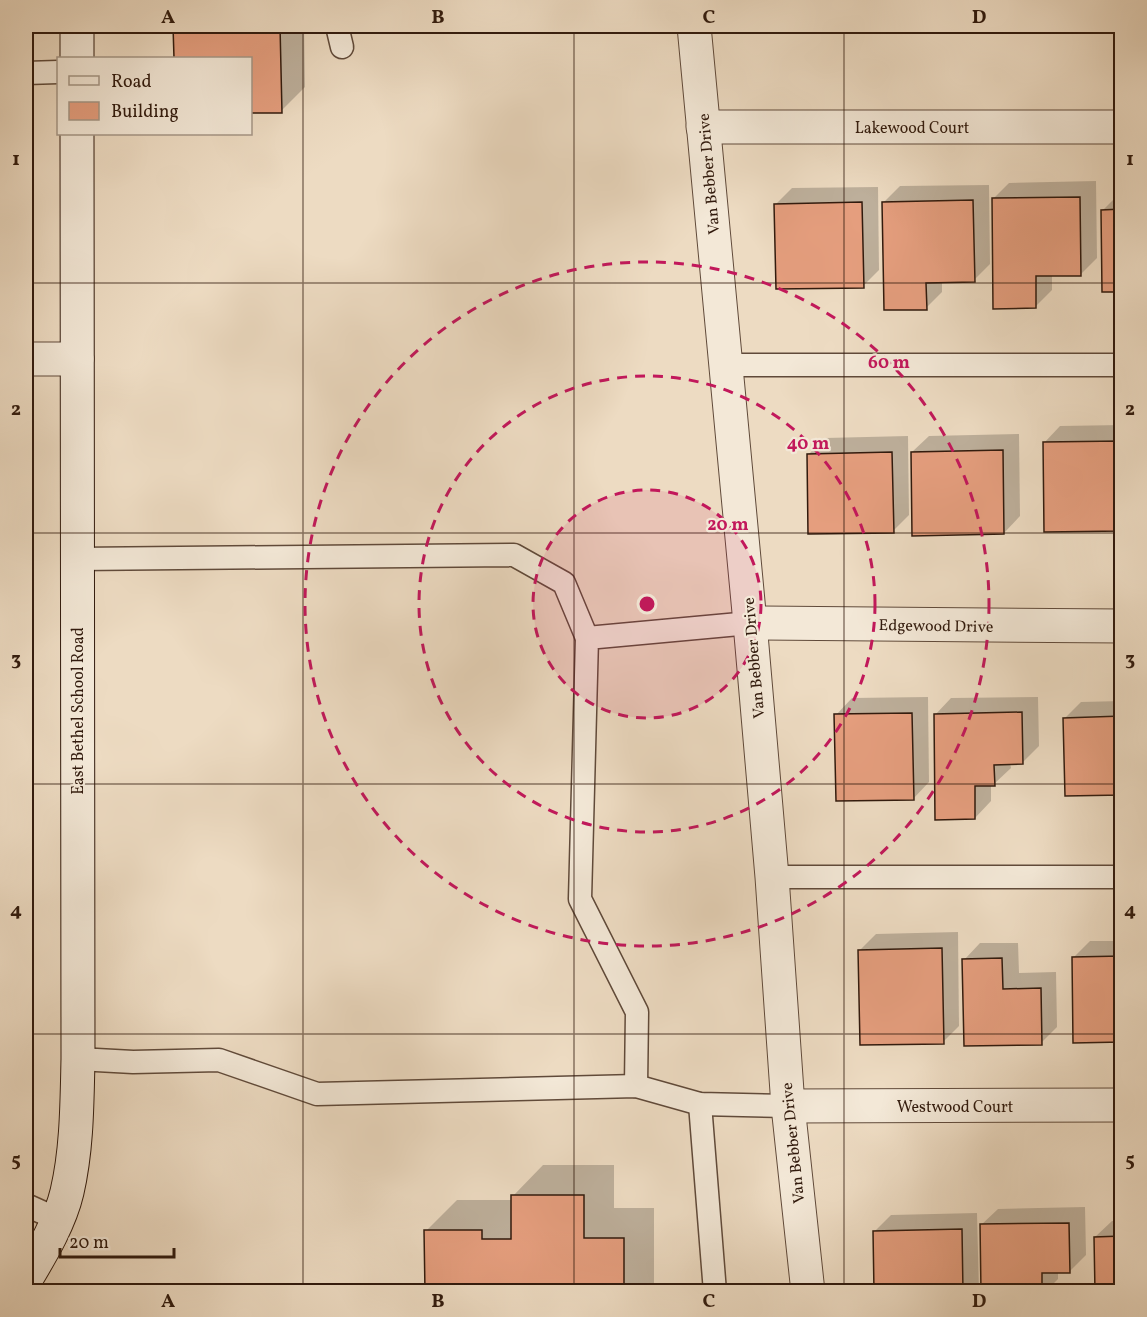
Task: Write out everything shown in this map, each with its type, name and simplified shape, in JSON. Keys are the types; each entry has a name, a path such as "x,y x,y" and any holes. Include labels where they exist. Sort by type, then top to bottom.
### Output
{"street":[{"path":"77,26 77,57"},
{"name":"Van Bebber Drive","path":"694,26 750,623 788,1106 808,1292"},
{"name":"Lakewood Court","path":"704,127 1122,127"},
{"name":"East Bethel School Road","path":"26,1278 37,1261 67,1192 76,1129 78,1059 77,135"},
{"path":"26,359 77,359"},
{"name":"Edgewood Drive","path":"750,623 1122,626"},
{"name":"Westwood Court","path":"788,1106 1122,1106"}],"lane":[{"path":"26,73 57,72"},
{"path":"726,365 1122,365"},
{"path":"77,560 514,555 564,584 587,639 580,898 637,1012 636,1086"},
{"path":"587,639 750,623"},
{"path":"771,877 1122,877"},
{"path":"78,1059 134,1062 219,1060 317,1094 636,1086 700,1104 788,1106"},
{"path":"700,1104 715,1292"},
{"path":"26,1205 57,1219"}],"building":[{"path":"173,26 280,26 282,113 252,113 252,57 174,57"},
{"path":"969,26 1058,26 1058,29 969,30"},
{"path":"1077,26 1122,26 1122,32 1077,33"},
{"path":"1080,197 1081,276 1036,276 1036,308 993,309 992,198"},
{"path":"973,200 975,282 926,283 927,310 884,310 882,202"},
{"path":"862,202 864,288 776,289 774,204"},
{"path":"1122,209 1122,292 1102,292 1101,210"},
{"path":"1121,441 1122,531 1044,532 1043,442"},
{"path":"1003,450 1004,534 912,536 911,452"},
{"path":"892,452 894,533 808,534 807,454"},
{"path":"1022,712 1023,764 994,765 995,786 975,786 975,819 935,820 934,714"},
{"path":"912,713 914,800 836,801 834,714"},
{"path":"1122,716 1122,795 1065,796 1063,718"},
{"path":"942,948 944,1044 860,1045 858,950"},
{"path":"1122,956 1122,1042 1073,1043 1072,957"},
{"path":"1002,958 1003,989 1041,988 1042,1045 964,1046 962,959"},
{"path":"511,1195 584,1195 584,1238 624,1238 624,1292 425,1292 424,1230 482,1230 482,1239 511,1239"},
{"path":"1069,1223 1070,1273 1042,1273 1042,1292 981,1292 980,1224"},
{"path":"962,1229 963,1292 874,1292 873,1231"},
{"path":"1122,1236 1122,1292 1095,1292 1094,1237"}]}
